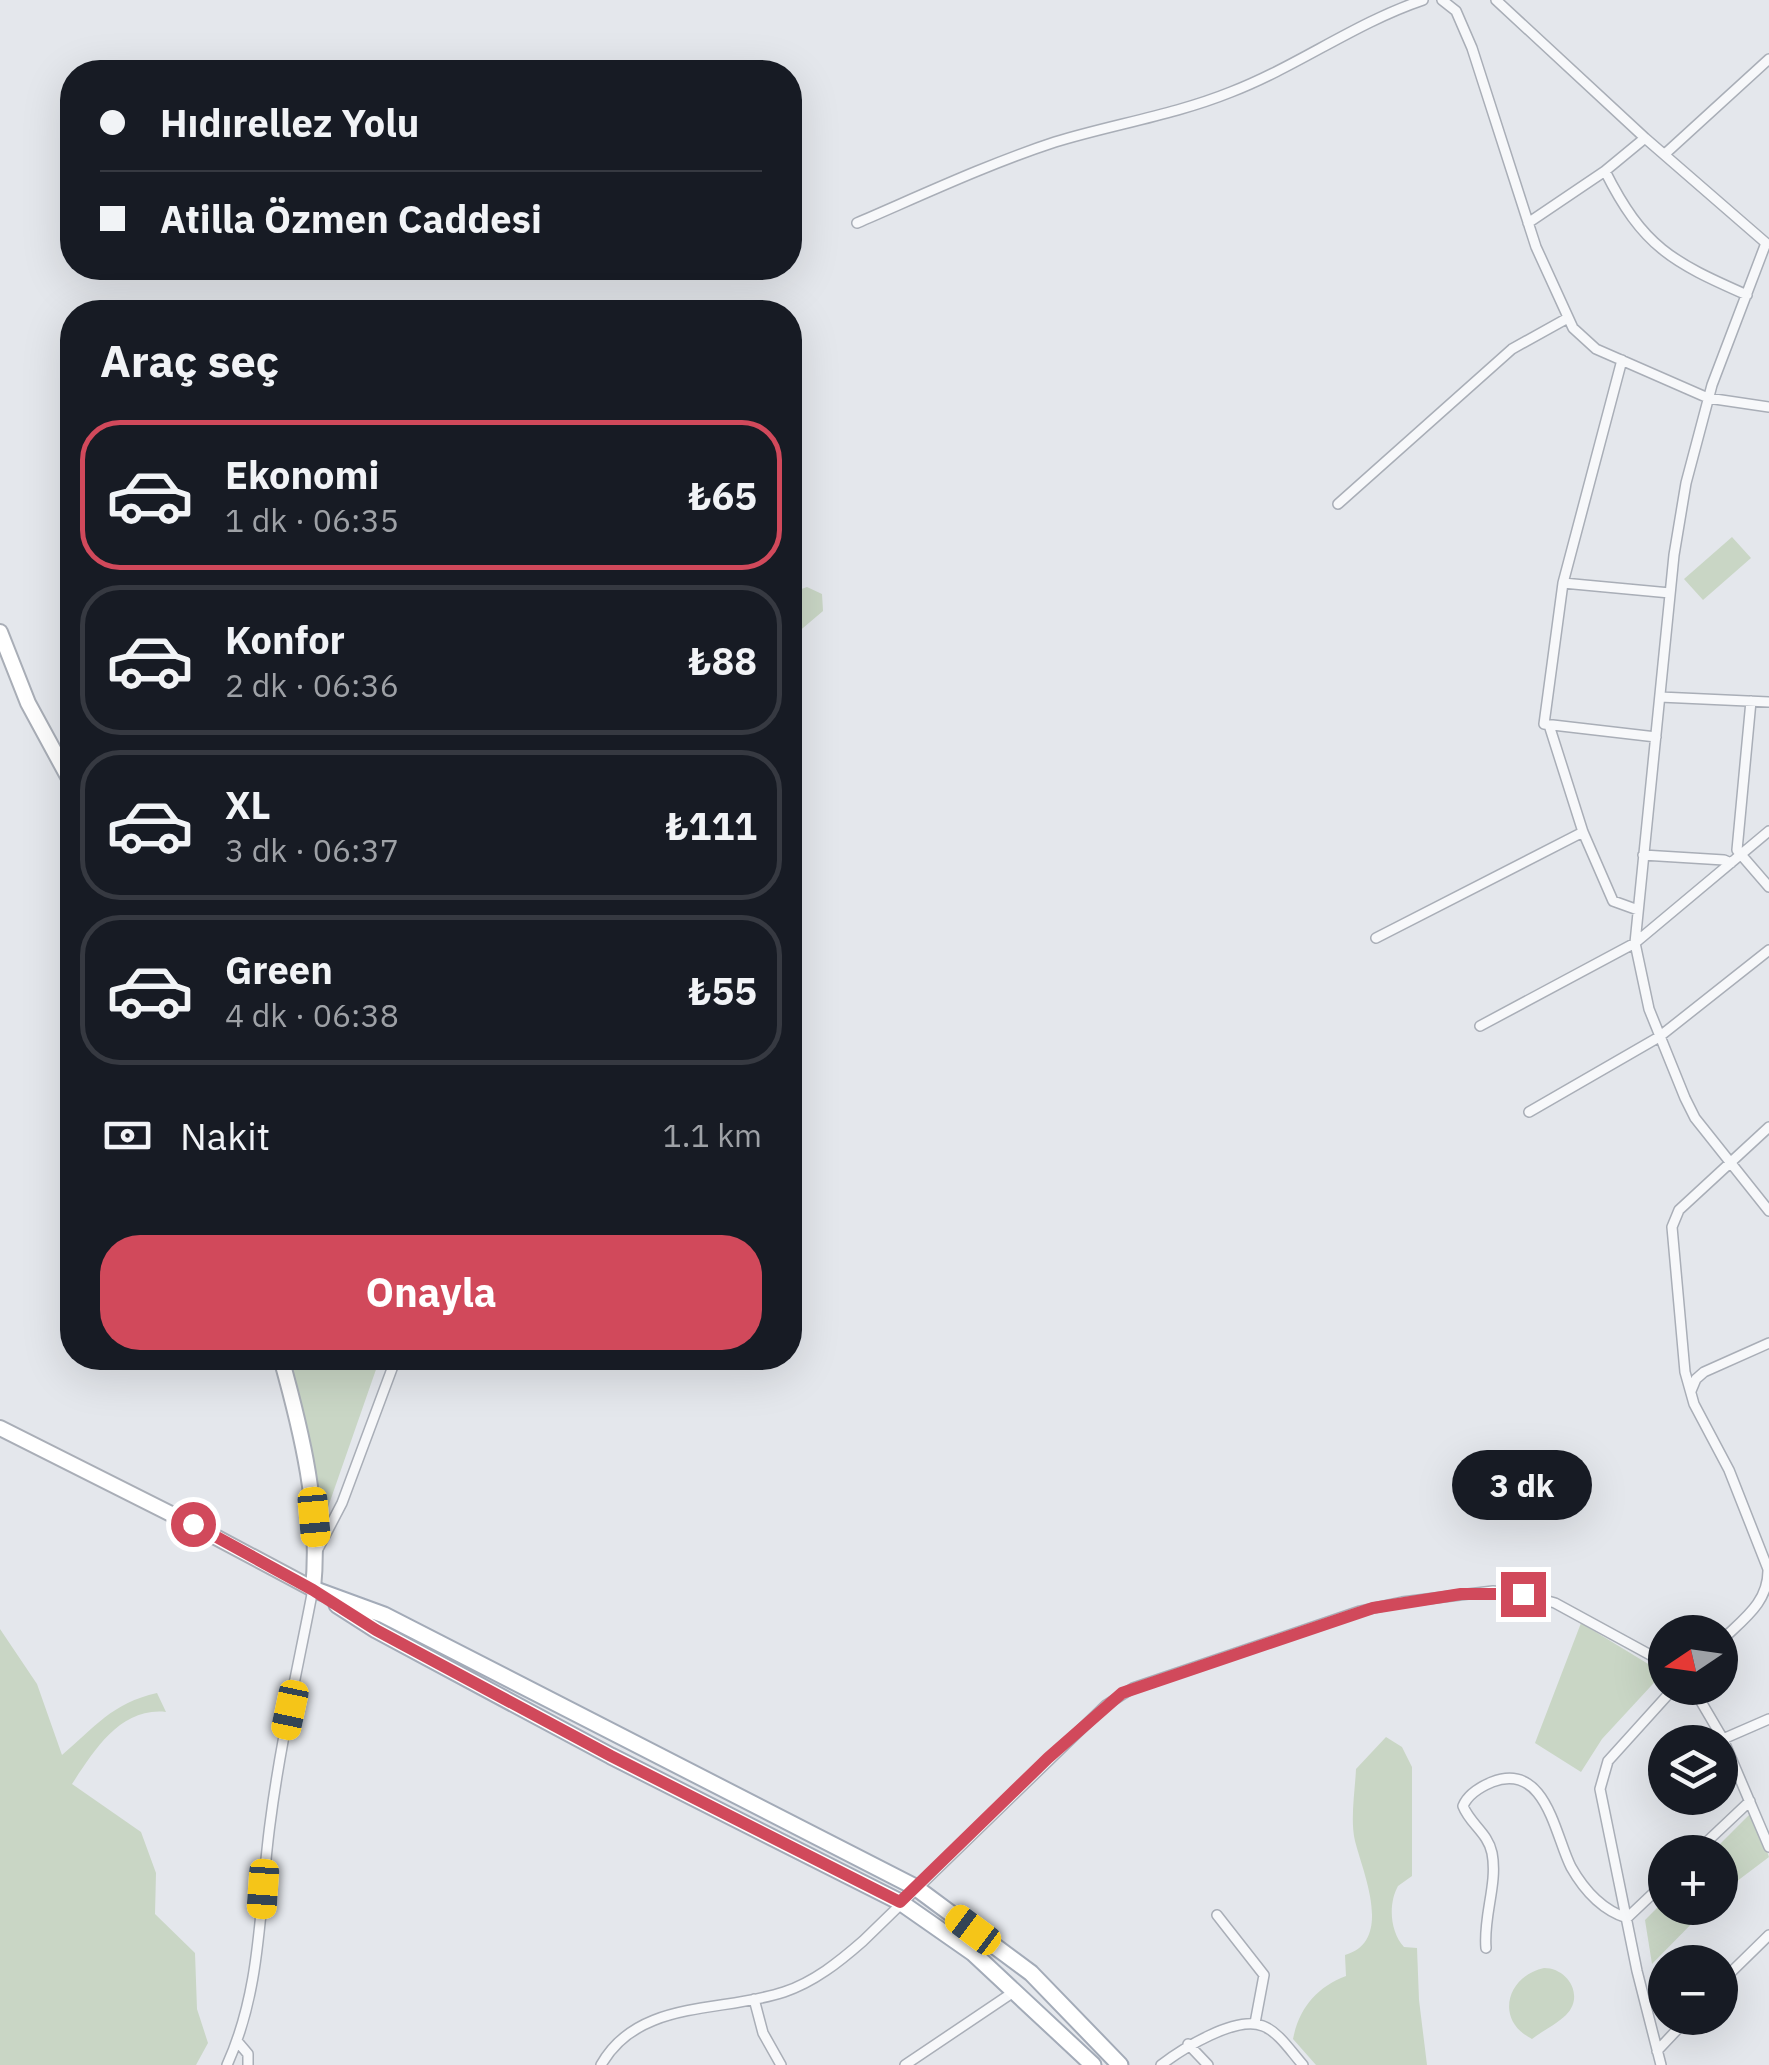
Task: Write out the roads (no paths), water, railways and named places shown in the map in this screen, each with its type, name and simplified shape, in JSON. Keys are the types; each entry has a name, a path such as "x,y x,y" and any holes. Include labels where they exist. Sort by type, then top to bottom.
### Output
{"main road":[{"path":"313,1590 384,1616 915,1887 1031,1973 1120,2065"},
{"path":"313,1590 376,1630 611,1756 900,1902 972,1953 1094,2065"}],"street":[{"path":"858,223 1036,149 1227,94 1285,68 1375,18 1423,0"},
{"path":"1442,0 1456,3 1528,223 1566,319 1588,343 1708,398 1769,407"},
{"path":"1496,0 1768,243 1708,398 1683,501 1670,592 1635,943 1644,993 1659,1037 1695,1118 1769,1212"},
{"path":"1666,153 1769,58"},
{"path":"1528,223 1646,138"},
{"path":"1605,171 1626,211 1657,248 1680,264 1746,295"},
{"path":"1338,504 1512,349 1566,319"},
{"path":"1622,360 1564,583 1544,724 1656,737"},
{"path":"1564,583 1670,592"},
{"path":"0,632 28,703 60,762"},
{"path":"1660,697 1769,702"},
{"path":"1735,859 1752,701"},
{"path":"1549,724 1583,832 1612,900 1638,910"},
{"path":"1480,1026 1635,943 1769,831"},
{"path":"1376,938 1583,832"},
{"path":"1644,855 1735,859 1769,887"},
{"path":"1530,1112 1659,1037 1769,950"},
{"path":"1738,1624 1767,1595 1767,1562 1729,1470 1690,1393 1672,1228 1679,1210 1769,1127"},
{"path":"1690,1393 1693,1383 1704,1372 1769,1343"},
{"path":"227,2065 255,1977 275,1788 317,1551 303,1448 284,1370"},
{"path":"317,1551 342,1503 392,1370"},
{"path":"0,1428 193,1524 313,1590"},
{"path":"600,2065 619,2040 644,2023 790,1990 822,1973 863,1941 1048,1758 1122,1693 1360,1611 1461,1594 1523,1594 1578,1614 1648,1654"},
{"path":"1658,1705 1612,1755 1600,1781 1661,2065"},
{"path":"1738,1733 1769,1719"},
{"path":"1738,1772 1769,1847"},
{"path":"1486,1948 1492,1851 1464,1806 1475,1792 1503,1779 1523,1782 1539,1795 1552,1812 1568,1862 1578,1879 1605,1907 1627,1918"},
{"path":"1714,1835 1750,1801"},
{"path":"1627,1918 1648,1898"},
{"path":"1218,1915 1263,1971 1265,1986 1255,2023"},
{"path":"1738,1965 1769,1935"},
{"path":"905,2065 1016,1991"},
{"path":"754,1999 763,2033 781,2065"},
{"path":"1161,2065 1188,2044 1255,2023 1271,2030 1303,2065"},
{"path":"1657,2051 1672,2035"},
{"path":"237,2041 248,2054 248,2065"},
{"path":"1188,2044 1208,2065"}]}
